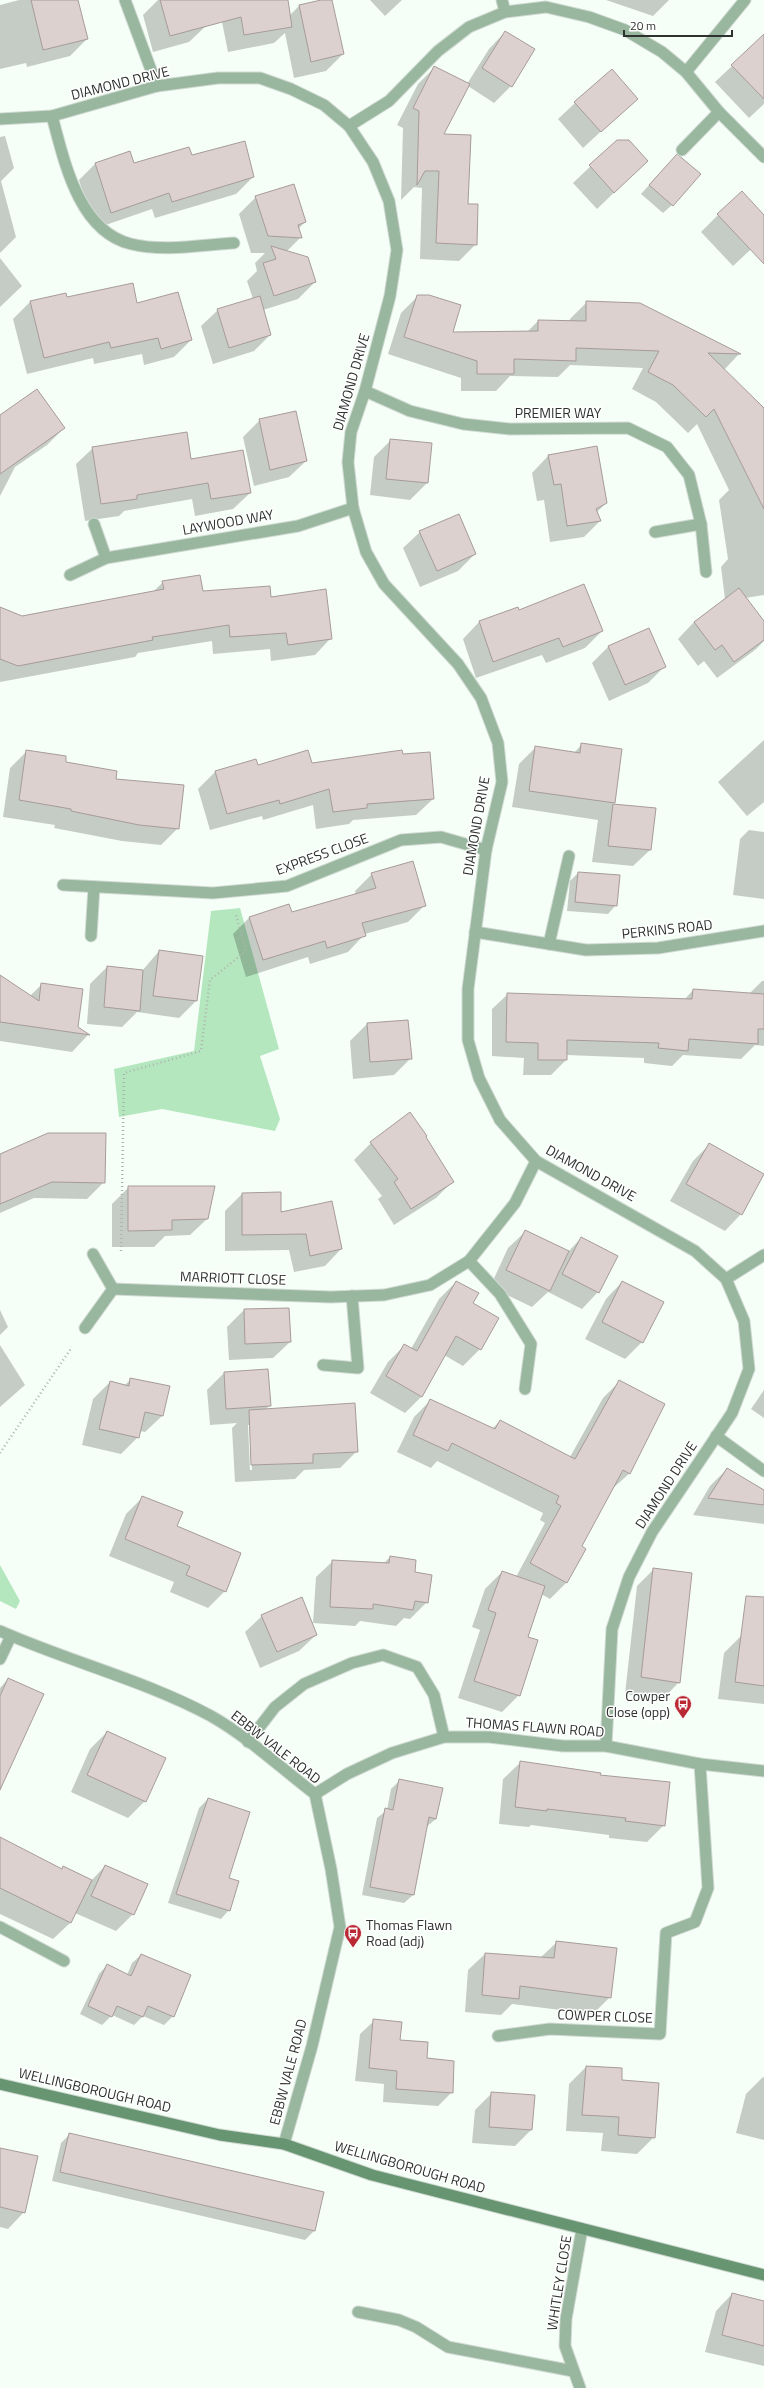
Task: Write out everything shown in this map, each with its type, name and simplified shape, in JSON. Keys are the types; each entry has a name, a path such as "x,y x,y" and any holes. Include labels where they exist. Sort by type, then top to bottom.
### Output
{"main road":[{"name":"WELLINGBOROUGH ROAD","path":"0,2084 220,2135 284,2144 372,2175 764,2275"}],"street":[{"path":"125,0 157,86"},
{"path":"502,0 505,12"},
{"path":"686,72 745,0"},
{"path":"348,126 389,101 438,51 469,27 505,12 546,7 589,17 625,30 662,52 686,72 719,112 764,157"},
{"name":"DIAMOND DRIVE","path":"0,119 52,116 157,86 218,78 260,78 291,88 324,105 348,126 373,162 389,201 397,250 390,296 365,391 351,432 348,462 353,508 366,552 384,584 458,664 481,698 498,743 502,782 486,850 468,989 468,1040 479,1078 500,1120 536,1161 695,1251 726,1279 744,1321 749,1369 732,1413 652,1532 629,1577 612,1629 606,1746"},
{"path":"682,150 719,112"},
{"path":"52,116 66,170 83,205 105,231 130,244 166,248 234,243"},
{"name":"PREMIER WAY","path":"365,391 410,411 464,424 510,429 628,428 667,447 689,475 702,524 706,572"},
{"name":"LAYWOOD WAY","path":"70,574 106,558 298,526 353,508"},
{"path":"94,524 106,558"},
{"path":"655,532 702,524"},
{"name":"EXPRESS CLOSE","path":"62,885 213,893 229,892 287,886 401,840 441,837 486,850"},
{"path":"549,944 569,856"},
{"path":"91,936 94,887"},
{"name":"PERKINS ROAD","path":"475,932 586,950 658,948 764,931"},
{"name":"MARRIOTT CLOSE","path":"113,1289 352,1296 384,1295 430,1285 469,1261 515,1203 536,1161"},
{"path":"85,1328 113,1289 93,1254"},
{"path":"726,1279 764,1255"},
{"path":"469,1261 500,1294 531,1344 525,1389"},
{"path":"323,1365 358,1368 352,1296"},
{"path":"716,1436 764,1471"},
{"name":"EBBW VALE ROAD","path":"0,1631 61,1656 130,1678 212,1717 248,1742 315,1794 331,1869 340,1927 312,2046 284,2144"},
{"path":"0,1659 10,1636"},
{"path":"248,1742 275,1707 304,1684 352,1663 383,1655 417,1667 434,1695 444,1737"},
{"name":"THOMAS FLAWN ROAD","path":"315,1794 347,1774 392,1753 444,1737 489,1737 563,1746 606,1746 700,1764 764,1770"},
{"name":"COWPER CLOSE","path":"498,2036 550,2029 660,2034 666,1933 695,1922 708,1888 700,1764"},
{"path":"0,1927 64,1962"},
{"name":"WHITLEY CLOSE","path":"580,2388 565,2346 566,2320 582,2229"},
{"path":"358,2312 399,2320 448,2347 573,2371"}],"path":[{"path":"113,1289 121,1267 124,1073 201,1051 210,980 246,952 229,892"},
{"path":"0,1453 85,1328"}],"green space":[{"path":"240,908 279,1049 260,1056 280,1119 275,1131 162,1109 119,1117 114,1069 194,1051 211,911"},
{"path":"0,1565 20,1601 16,1609 0,1601"}],"building":[{"path":"31,0 78,0 88,39 43,50"},
{"path":"160,0 288,0 292,27 244,35 241,17 170,36"},
{"path":"321,0 332,0 344,54 311,62 299,5"},
{"path":"505,31 535,49 512,87 482,68"},
{"path":"764,34 764,99 731,65"},
{"path":"434,66 470,84 444,134 471,135 468,204 478,204 477,245 436,243 439,171 425,171 417,185 419,111 413,108"},
{"path":"612,69 638,99 601,132 574,102"},
{"path":"617,140 629,140 648,161 614,193 589,165"},
{"path":"245,141 254,177 172,202 169,193 111,213 95,163 130,151 134,163 189,147 192,155"},
{"path":"677,154 701,174 673,206 649,185"},
{"path":"294,184 306,222 298,225 302,238 268,236 255,196"},
{"path":"742,191 764,215 764,264 717,214"},
{"path":"271,246 308,257 316,282 274,296 263,263 276,259"},
{"path":"133,283 137,303 178,292 192,340 161,349 158,338 111,348 109,342 44,358 30,301 66,293 67,297"},
{"path":"417,295 429,295 461,305 453,332 538,331 538,320 586,321 586,301 640,303 741,354 708,353 764,408 764,509 714,409 706,417 673,385 648,372 659,351 576,348 576,361 514,359 514,374 477,374 477,361 404,337"},
{"path":"260,296 271,335 229,348 217,309"},
{"path":"37,389 65,428 0,474 0,415"},
{"path":"296,411 307,461 270,470 259,419"},
{"path":"187,432 191,459 243,450 251,493 211,499 208,483 137,495 137,499 101,504 92,447"},
{"path":"390,439 432,443 428,483 386,479"},
{"path":"597,446 607,503 596,509 601,521 567,526 561,484 554,485 548,455"},
{"path":"459,514 476,554 437,571 419,531"},
{"path":"200,575 203,591 270,586 271,597 326,589 332,639 288,645 286,633 230,637 229,625 152,637 153,640 18,666 0,659 0,607 22,616 164,589 162,581"},
{"path":"584,584 603,631 563,647 559,638 493,662 479,621 518,607 519,610"},
{"path":"739,588 764,621 764,640 734,662 722,645 715,650 694,622"},
{"path":"649,628 666,667 625,685 608,646"},
{"path":"581,743 622,749 615,803 529,791 535,746 580,753"},
{"path":"26,750 66,756 66,762 117,771 116,779 184,785 179,829 139,825 71,811 71,809 19,800"},
{"path":"308,750 312,763 402,750 403,754 430,752 434,799 367,804 367,808 333,812 329,789 280,804 279,800 227,814 215,771 256,759 258,765"},
{"path":"613,804 656,808 651,850 608,846"},
{"path":"413,861 426,906 362,923 366,936 327,948 325,941 263,960 249,917 289,904 292,912 376,888 371,873"},
{"path":"578,872 620,875 617,906 575,902"},
{"path":"159,950 203,956 197,1001 153,996"},
{"path":"107,966 143,970 140,1011 104,1007"},
{"path":"0,975 39,1001 41,983 83,989 78,1027 90,1035 0,1022"},
{"path":"693,989 764,994 764,1029 758,1029 758,1044 689,1039 688,1051 658,1048 659,1043 567,1040 567,1060 538,1060 538,1043 506,1042 507,993 692,999"},
{"path":"408,1020 412,1059 370,1062 367,1023"},
{"path":"410,1112 427,1136 426,1137 454,1182 411,1209 394,1182 398,1179 370,1142"},
{"path":"48,1133 106,1133 105,1183 52,1182 0,1204 0,1154"},
{"path":"709,1143 764,1174 742,1215 686,1184"},
{"path":"128,1186 215,1186 208,1219 172,1220 172,1230 128,1231"},
{"path":"281,1192 281,1212 332,1201 342,1249 310,1256 306,1234 242,1235 242,1193"},
{"path":"525,1230 569,1251 550,1291 506,1270"},
{"path":"581,1237 618,1256 599,1293 562,1274"},
{"path":"456,1281 479,1293 473,1303 499,1318 481,1350 456,1336 422,1397 386,1376 404,1344 417,1351"},
{"path":"622,1281 664,1302 643,1343 602,1322"},
{"path":"289,1308 291,1342 245,1344 244,1309"},
{"path":"268,1369 271,1406 226,1409 224,1372"},
{"path":"130,1378 170,1386 163,1416 145,1412 139,1438 99,1429 110,1381 129,1386"},
{"path":"619,1380 665,1404 630,1474 623,1470 582,1546 586,1549 567,1583 530,1563 561,1506 556,1503 559,1496 452,1443 448,1451 413,1435 430,1399 495,1429 500,1420 575,1459"},
{"path":"355,1403 358,1452 313,1454 313,1463 251,1465 249,1410"},
{"path":"727,1468 764,1490 764,1505 708,1498"},
{"path":"142,1496 183,1512 177,1526 241,1553 226,1592 186,1575 190,1566 125,1539"},
{"path":"390,1556 416,1560 415,1572 432,1575 428,1603 415,1601 413,1610 373,1604 373,1609 330,1607 332,1560 389,1563"},
{"path":"653,1568 692,1573 680,1683 641,1677"},
{"path":"502,1571 545,1586 528,1637 538,1640 520,1696 474,1681 496,1613 488,1610"},
{"path":"746,1596 764,1597 764,1686 735,1682"},
{"path":"302,1597 317,1635 277,1652 261,1615"},
{"path":"8,1678 44,1694 0,1790 0,1696"},
{"path":"107,1731 166,1758 146,1802 87,1775"},
{"path":"520,1761 601,1773 600,1775 670,1782 665,1826 625,1821 626,1818 515,1807"},
{"path":"399,1779 443,1788 436,1819 429,1817 414,1895 370,1887 385,1808 393,1810"},
{"path":"208,1798 250,1812 229,1878 239,1881 230,1911 176,1894"},
{"path":"0,1837 62,1869 63,1866 92,1880 71,1923 0,1888"},
{"path":"105,1865 148,1884 134,1915 91,1896"},
{"path":"556,1941 617,1948 611,1998 520,1986 519,1999 482,1995 485,1953 554,1958"},
{"path":"141,1954 191,1975 174,2017 148,2006 143,2017 117,2006 112,2017 88,2006 107,1964 131,1976"},
{"path":"373,2019 402,2022 400,2040 428,2042 427,2058 454,2061 453,2093 396,2089 397,2071 369,2068"},
{"path":"586,2066 622,2068 622,2080 659,2083 655,2138 618,2135 619,2117 582,2115"},
{"path":"491,2092 535,2095 532,2130 489,2127"},
{"path":"69,2133 324,2192 315,2231 60,2172"},
{"path":"0,2148 38,2156 25,2213 0,2207"},
{"path":"732,2293 764,2301 764,2346 722,2335"}],"place":[{"name":"Cowper Close (opp)","path":"683,1719"},
{"name":"Thomas Flawn Road (adj)","path":"353,1948"}]}
